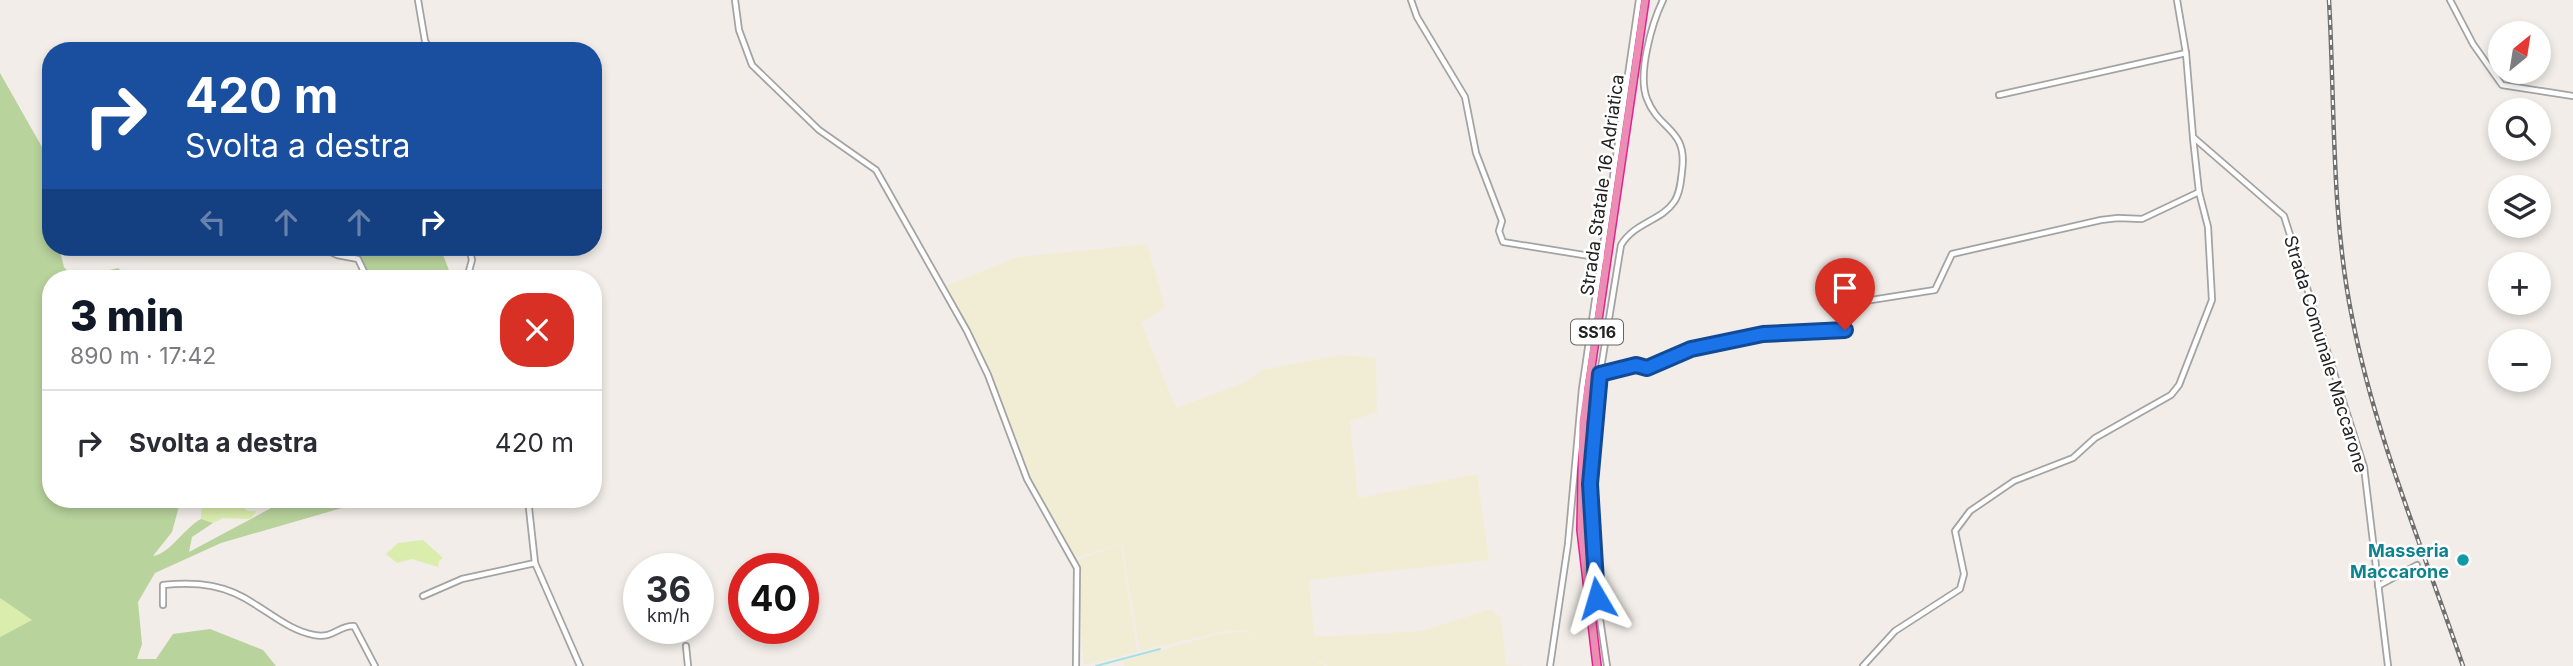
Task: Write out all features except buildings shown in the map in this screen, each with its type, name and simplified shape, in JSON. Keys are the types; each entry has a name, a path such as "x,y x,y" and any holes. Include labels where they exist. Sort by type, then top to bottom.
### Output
{"highway":[{"name":"Strada Statale 16 Adriatica","path":"1599,666 1584,518 1586,436 1647,0"}],"street":[{"path":"418,0 426,42"},
{"path":"735,0 739,30 752,65 819,130 876,170 942,286 988,375 1027,479 1074,561 1077,576 1076,666"},
{"path":"1411,0 1417,17 1465,97 1476,153 1502,221 1499,231 1503,242 1602,258"},
{"path":"1550,666 1568,544 1573,468 1587,355 1639,0"},
{"path":"1607,666 1593,572 1590,518 1592,435 1620,244 1629,232 1664,213 1681,186 1682,145 1676,132 1653,112 1645,96 1644,81 1651,30 1663,0"},
{"path":"1863,666 1895,631 1960,589 1964,574 1955,531 1970,511 2014,481 2073,458 2095,438 2176,390 2196,336 2210,312 2214,279 2208,228 2199,192 2186,53 2177,0"},
{"path":"2450,0 2473,44 2502,85 2514,89 2573,96"},
{"path":"1999,95 2186,53"},
{"name":"Strada Comunale Maccarone","path":"2193,137 2284,216 2364,467 2388,666"},
{"path":"1600,374 1636,365 1647,368 1691,349 1763,334 1845,330 1852,303 1935,290 1952,254 2109,219 2142,219 2199,192"},
{"path":"342,256 358,259 363,270"},
{"path":"528,508 535,563 580,666"},
{"path":"423,596 462,579 535,563"},
{"path":"2378,586 2417,565"},
{"path":"163,605 163,585 192,582 233,592 273,617 311,635 326,637 354,626 375,666"},
{"path":"686,646 688,666"}],"shaded area":[{"path":"1147,244 1165,307 1141,323 1176,408 1246,382 1262,370 1341,355 1376,358 1377,412 1350,421 1358,498 1477,474 1489,560 1309,580 1314,637 1422,631 1491,609 1501,618 1506,665 1524,666 1329,666 1246,630 1220,632 1140,651 1122,544 1075,558 1029,481 991,374 947,286 1017,257"},
{"path":"1121,545 1137,652 1084,665 1077,560"},
{"path":"1246,631 1291,648 1325,666 1124,666 1124,661 1172,647 1218,634"}],"green space":[{"path":"0,73 42,147 42,256 61,256 67,270 42,270 42,508 179,508 172,532 153,556 166,550 201,519 213,523 192,537 189,552 271,508 342,508 221,543 155,573 138,602 142,644 137,659 156,659 173,634 210,629 263,650 276,666 0,666 0,637 32,620 0,598"},
{"path":"356,256 443,256 449,270 364,270"},
{"path":"202,508 244,508 257,511 250,519 223,518 213,523 201,519"},
{"path":"423,540 443,558 438,567 412,559 397,563 386,554 398,543"},
{"path":"0,598 32,620 0,637"}],"waterway":[{"path":"1096,666 1160,649"}],"railway":[{"path":"2329,0 2337,199 2352,317 2387,449 2463,666"}],"place":[{"name":"Masseria Maccarone","path":"2463,560"}],"route":[{"path":"1597,598 1593,572 1590,484 1592,435 1600,374 1636,365 1647,368 1691,349 1763,334 1845,330"}]}
